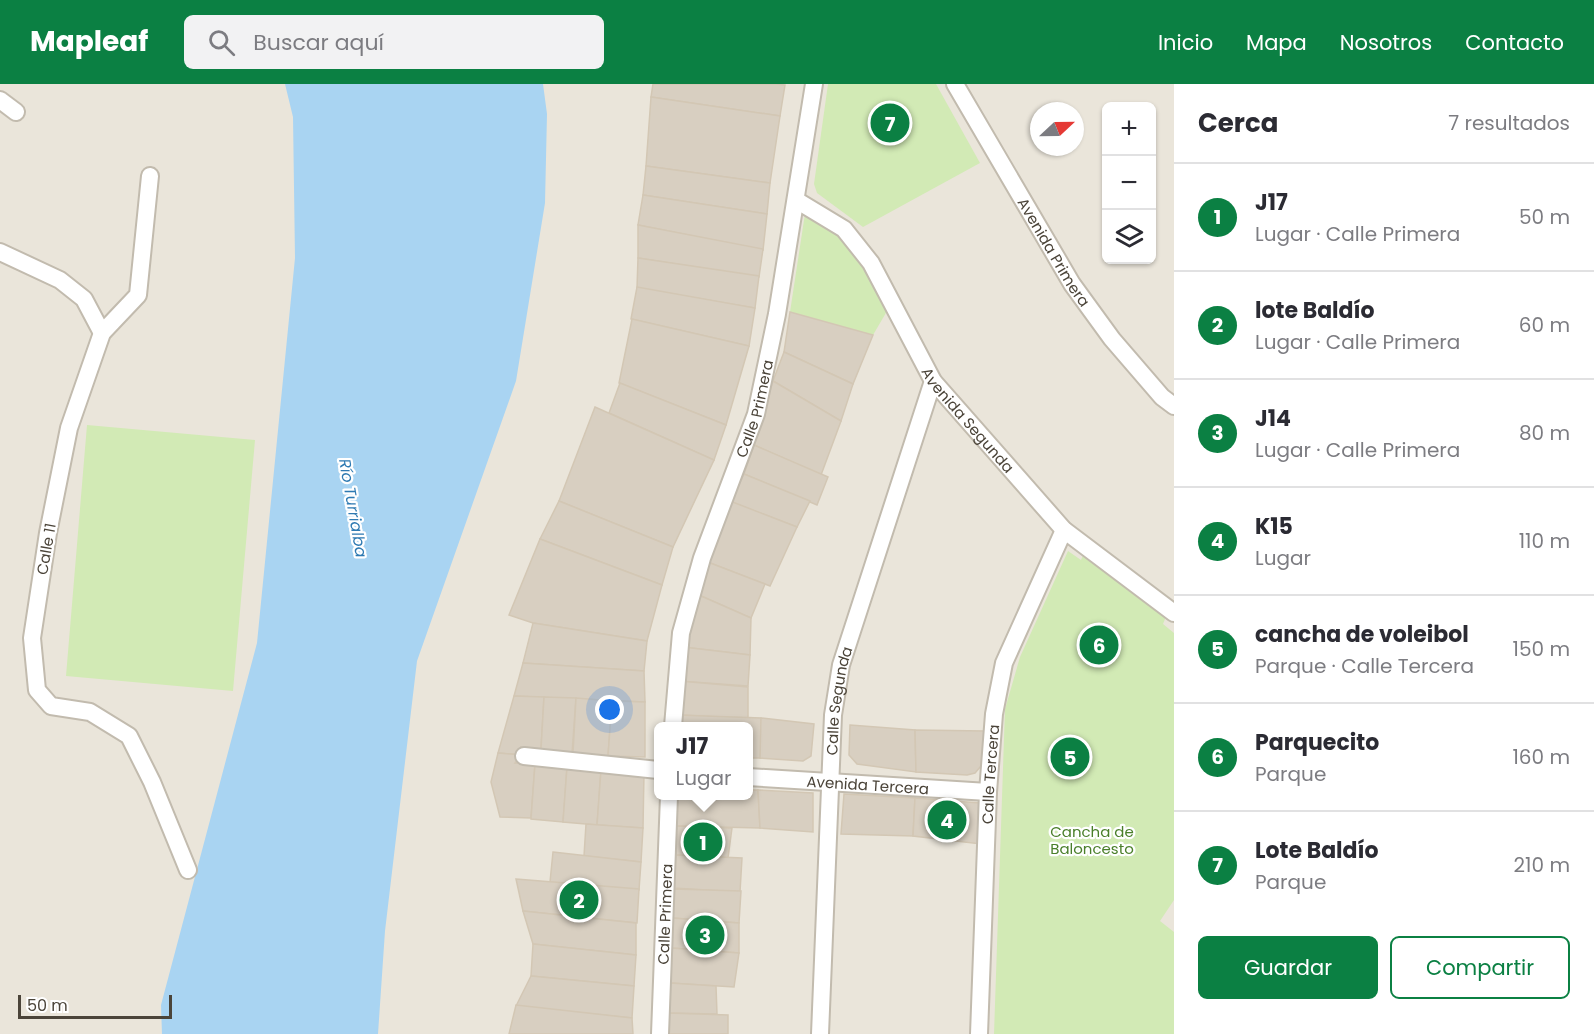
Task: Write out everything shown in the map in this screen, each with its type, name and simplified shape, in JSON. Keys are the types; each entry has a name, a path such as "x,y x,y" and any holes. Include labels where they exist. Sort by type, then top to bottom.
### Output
{"street":[{"name":"Calle Primera","path":"674,722 681,633 702,558 756,414 777,314 814,84"},
{"name":"Avenida Primera","path":"955,84 1072,284 1112,339 1162,397 1174,406"},
{"path":"0,100 16,112"},
{"name":"Calle 11","path":"150,176 138,295 102,333 69,428 48,533 32,638 38,690 51,706 90,712 129,735 152,782 188,870"},
{"name":"Avenida Segunda","path":"796,200 844,229 871,263 933,381 1064,530 1174,613"},
{"path":"0,252 60,280 84,299 102,333"},
{"name":"Calle Segunda","path":"820,1034 833,715 841,665 933,381"},
{"name":"Calle Tercera","path":"980,1034 988,792 994,714 1004,663 1064,530"},
{"path":"524,756 654,770"},
{"name":"Avenida Tercera","path":"753,777 988,792"},
{"name":"Calle Primera","path":"660,1034 669,800"}],"shaded area":[{"path":"0,84 1174,84 1174,1034 0,1034"}],"green space":[{"path":"828,84 936,84 980,163 863,227 817,193 814,184"},
{"path":"806,207 860,251 890,306 873,335 790,312"},
{"path":"87,425 255,440 233,691 66,676"},
{"name":"Cancha de Baloncesto","path":"1068,551 1081,560 1084,553 1167,614 1163,624 1174,633 1174,900 1160,921 1174,932 1174,1034 994,1034 1005,709 1020,657"}],"water":[{"name":"Río Turrialba","path":"285,84 543,84 547,114 545,203 516,381 417,661 385,931 378,1034 162,1034 161,1005 257,643 295,258 293,117"}],"building":[{"path":"653,84 785,85 780,116 651,97"},
{"path":"651,97 780,116 770,183 646,166"},
{"path":"646,166 770,183 767,214 643,195"},
{"path":"643,195 767,214 763,250 638,225"},
{"path":"638,225 763,249 759,277 638,258"},
{"path":"638,258 759,276 755,308 637,288"},
{"path":"637,287 755,308 749,346 631,319"},
{"path":"790,312 873,335 853,384 784,352"},
{"path":"632,319 749,346 726,425 619,383"},
{"path":"784,352 853,384 841,421 773,381"},
{"path":"773,381 841,421 821,475 754,445"},
{"path":"620,383 726,425 714,460 609,413"},
{"path":"595,407 714,460 673,547 559,501"},
{"path":"754,445 828,477 817,505 744,474"},
{"path":"744,474 810,501 797,527 731,502"},
{"path":"559,501 673,547 662,585 540,539"},
{"path":"730,501 797,527 770,586 705,561"},
{"path":"540,539 662,585 647,641 533,623 509,615"},
{"path":"705,561 765,584 751,618 692,592"},
{"path":"692,592 751,618 750,655 683,647"},
{"path":"533,623 647,641 644,671 523,663"},
{"path":"683,647 750,655 748,686 679,681"},
{"path":"523,663 644,671 645,702 514,696"},
{"path":"679,681 748,687 748,718 677,715"},
{"path":"514,696 544,697 541,749 521,747 521,755 498,753"},
{"path":"544,697 576,698 572,754 541,749"},
{"path":"576,698 612,701 608,756 573,753"},
{"path":"612,701 645,702 645,757 608,756"},
{"path":"677,715 761,718 761,758 753,758 753,722 678,722"},
{"path":"761,718 814,724 811,756 803,761 760,758"},
{"path":"850,725 915,730 916,772 857,764 849,755"},
{"path":"915,730 985,731 981,766 975,773 967,775 916,772"},
{"path":"498,753 521,755 515,763 535,764 531,818 500,817 491,782"},
{"path":"535,764 567,767 563,822 531,819"},
{"path":"567,767 601,770 597,825 563,822"},
{"path":"601,770 644,772 643,828 597,825"},
{"path":"753,790 758,790 760,828 676,826 677,800 753,800"},
{"path":"758,790 813,793 813,832 760,828"},
{"path":"844,794 915,798 913,836 841,834"},
{"path":"915,798 980,803 981,844 913,836"},
{"path":"586,824 643,828 641,862 584,856"},
{"path":"676,826 732,828 728,858 676,855"},
{"path":"553,852 641,862 639,890 550,882"},
{"path":"676,855 742,858 740,892 673,888"},
{"path":"516,879 639,889 637,923 523,911"},
{"path":"673,889 741,891 739,923 672,918"},
{"path":"523,911 636,923 636,955 533,944"},
{"path":"672,918 739,923 739,953 671,948"},
{"path":"533,944 636,955 634,986 531,976"},
{"path":"671,948 739,953 734,987 670,983"},
{"path":"531,976 634,986 632,1018 516,1006"},
{"path":"670,983 716,986 717,1014 667,1013"},
{"path":"516,1005 632,1018 633,1034 509,1034"},
{"path":"667,1013 728,1015 728,1034 665,1034"}],"place":[{"name":"Lote Baldío","path":"890,123"},
{"name":"Parquecito","path":"1099,645"},
{"name":"cancha de voleibol","path":"1070,757"},
{"name":"K15","path":"947,820"},
{"name":"J17","path":"703,842"},
{"name":"lote Baldío","path":"579,900"},
{"name":"J14","path":"705,935"}]}
